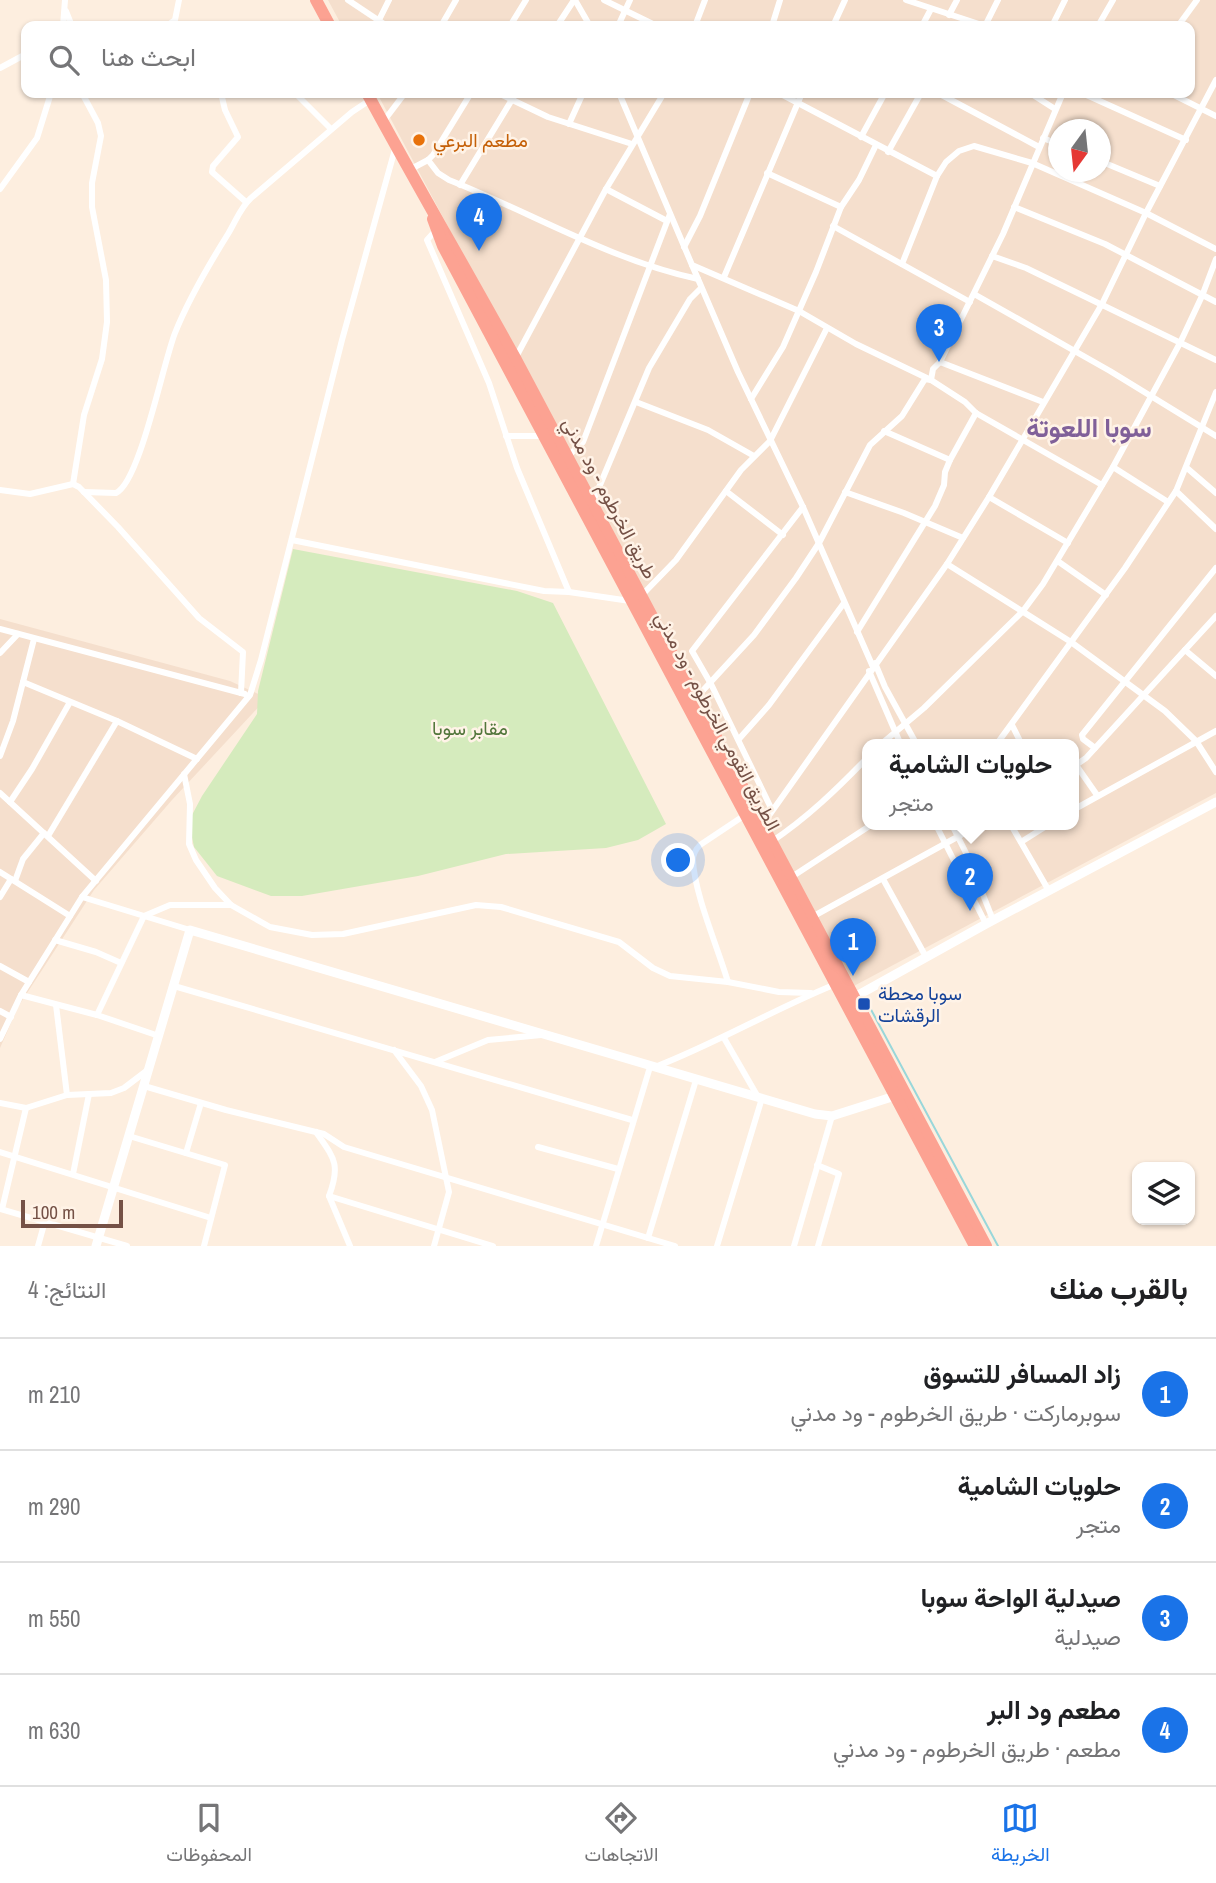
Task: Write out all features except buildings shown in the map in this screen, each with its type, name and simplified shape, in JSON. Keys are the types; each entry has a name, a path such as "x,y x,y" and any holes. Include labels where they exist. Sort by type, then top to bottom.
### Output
{"highway":[{"path":"316,0 327,21"},
{"path":"370,98 409,170"},
{"name":"الطريق القومي الخرطوم - ود مدني","path":"409,170 545,436 636,598 745,815 986,1246"},
{"name":"طريق الخرطوم - ود مدني","path":"439,229 515,358 592,504 636,598 696,698 763,824 811,918 839,982"},
{"name":"الطريق القومي الخرطوم - ود مدني","path":"849,1000 895,1096 975,1246"}],"street":[{"path":"64,21 65,0"},
{"path":"174,21 179,0"},
{"path":"348,0 373,21"},
{"path":"378,21 389,0"},
{"path":"444,21 456,0"},
{"path":"513,21 526,0"},
{"path":"560,21 574,0 587,21"},
{"path":"604,0 647,21"},
{"path":"620,21 630,0"},
{"path":"697,21 705,0"},
{"path":"774,21 780,0"},
{"path":"835,21 845,0"},
{"path":"906,0 959,21"},
{"path":"949,15 957,0"},
{"path":"988,21 998,0"},
{"path":"1054,21 1065,0"},
{"path":"1101,21 1113,0"},
{"path":"1182,21 1197,0"},
{"path":"65,9 70,21"},
{"path":"925,21 931,9"},
{"path":"0,68 21,57"},
{"path":"763,824 947,564 989,497 1102,304 1216,80"},
{"path":"0,189 37,138 49,98"},
{"path":"73,484 84,415 102,359 107,322 106,280 92,207 92,183 101,136 98,123 85,98"},
{"path":"222,98 238,137 213,166 212,172 246,202"},
{"path":"300,98 331,129"},
{"path":"84,492 116,493 127,484 180,322 208,263 246,202 367,98"},
{"path":"383,122 401,98"},
{"path":"409,170 428,160 468,98"},
{"path":"507,98 569,124 632,144"},
{"path":"460,185 514,98"},
{"path":"569,124 581,98"},
{"path":"621,98 669,217 873,667 899,739"},
{"path":"515,358 606,189 661,98"},
{"path":"684,247 700,216 748,98"},
{"path":"788,98 937,176"},
{"path":"724,277 800,98"},
{"path":"861,137 882,98"},
{"path":"888,152 918,98"},
{"path":"947,98 1039,147"},
{"path":"1038,98 1055,109"},
{"path":"931,380 933,369 940,362 992,256 1060,98"},
{"path":"1093,98 1186,140"},
{"path":"1181,98 1216,116"},
{"path":"1043,138 1048,140"},
{"path":"751,400 799,311 841,207 859,180 876,145"},
{"path":"902,264 937,176 946,162 959,151 974,146 1032,163 1146,213 1216,248"},
{"path":"0,1039 29,982 82,897 250,695 342,340 396,147"},
{"path":"428,160 443,177 460,185 580,237 651,265 698,279"},
{"path":"1111,165 1160,186"},
{"path":"767,173 841,207"},
{"path":"606,189 669,217"},
{"path":"1014,207 1127,254 1216,302"},
{"path":"566,458 583,442 669,217"},
{"path":"833,226 970,302"},
{"path":"439,229 427,240 489,383 506,436 569,592"},
{"path":"992,256 1026,268 1216,360"},
{"path":"887,739 1023,611 1059,562 1180,342 1216,259"},
{"path":"692,265 799,311 931,380 965,402 976,413 1102,485"},
{"path":"592,504 649,368 690,299 701,288"},
{"path":"974,294 1075,350 1216,436"},
{"path":"292,540 544,591 636,598 676,560 726,491 754,456 770,441 827,328"},
{"path":"940,362 1043,402"},
{"path":"696,698 776,607 819,543 870,445 902,416 925,379 931,380"},
{"path":"1001,739 1106,595 1176,491 1216,392"},
{"path":"636,402 708,430 754,456"},
{"path":"857,632 926,523 944,485 950,460 976,413"},
{"path":"884,431 950,460"},
{"path":"506,436 545,436"},
{"path":"1113,467 1168,502"},
{"path":"1187,468 1216,493"},
{"path":"0,489 30,494 73,484 84,492 200,618 243,652 241,692"},
{"path":"726,491 783,535"},
{"path":"1176,491 1216,528"},
{"path":"845,492 963,538"},
{"path":"989,497 1069,543"},
{"path":"772,810 711,684 692,651 803,508"},
{"path":"1059,562 1106,595"},
{"path":"947,564 1071,642 1125,680 1165,711 1196,741 1216,772"},
{"path":"1095,748 1083,739 1082,734 1216,568"},
{"path":"738,739 769,705 844,603"},
{"path":"1079,762 1216,616"},
{"path":"0,629 250,695"},
{"path":"0,653 18,634"},
{"path":"0,756 13,721 34,639"},
{"path":"1185,650 1216,676"},
{"path":"873,667 914,739"},
{"path":"23,682 117,721 197,759"},
{"path":"10,802 70,702"},
{"path":"0,897 13,880 23,859 46,835 78,788 117,721"},
{"path":"1012,725 1019,739"},
{"path":"1079,806 1216,731"},
{"path":"735,773 749,763"},
{"path":"771,842 813,811 862,763"},
{"path":"1079,771 1097,795"},
{"path":"184,774 190,804 188,844 202,869 231,905 270,927 312,935 343,934 476,905 500,907 619,942 662,973 779,992 811,993"},
{"path":"0,793 96,881"},
{"path":"849,1000 989,922 1216,802"},
{"path":"728,982 701,898 693,859 700,845 745,815"},
{"path":"790,878 863,830"},
{"path":"938,830 989,922"},
{"path":"953,830 968,857 989,922"},
{"path":"811,918 971,830"},
{"path":"1014,830 1049,891"},
{"path":"1021,842 1040,830"},
{"path":"0,872 70,916"},
{"path":"883,879 926,957"},
{"path":"82,897 815,1114 832,1116 895,1096"},
{"path":"97,1015 144,916 170,905 231,905"},
{"path":"98,1241 190,930"},
{"path":"55,940 96,952 121,964"},
{"path":"0,966 29,982"},
{"path":"596,1246 632,1121 651,1067 724,1038 811,993 839,982"},
{"path":"174,986 632,1121"},
{"path":"21,996 97,1015 159,1036"},
{"path":"56,1004 67,1095"},
{"path":"0,1011 10,1017"},
{"path":"435,1062 488,1040 543,1035"},
{"path":"717,1246 760,1098 724,1038"},
{"path":"394,1050 421,1086 432,1110 449,1192 434,1246"},
{"path":"0,1103 26,1108 67,1095 111,1093 124,1088 149,1069"},
{"path":"648,1238 696,1080"},
{"path":"144,1086 316,1132 331,1137 344,1147 675,1246"},
{"path":"73,1174 89,1094"},
{"path":"186,1153 201,1103"},
{"path":"26,1108 1,1209 45,1220 98,1241 127,1246"},
{"path":"794,1246 832,1116"},
{"path":"316,1132 335,1159 336,1177 329,1196 350,1246"},
{"path":"130,1136 225,1165 204,1246"},
{"path":"538,1147 618,1169"},
{"path":"0,1152 211,1218"},
{"path":"817,1165 839,1174 818,1246"},
{"path":"329,1196 493,1246"},
{"path":"38,1246 45,1220"}],"shaded area":[{"path":"328,0 1216,0 1216,793 852,987 380,98 1195,98 1195,21 339,21"},
{"path":"0,619 230,681 267,698 172,800 94,890 18,1007 0,1048"}],"green space":[{"name":"مقابر سوبا","path":"293,549 517,591 553,603 666,824 638,840 606,848 506,854 418,876 302,896 271,896 217,876 194,847 190,828 192,815 257,714 258,691"}],"waterway":[{"path":"868,1004 998,1246"}],"place":[{"name":"مطعم البرعي","path":"419,140"},
{"name":"مطعم ود البر","path":"479,251"},
{"name":"صيدلية الواحة سوبا","path":"939,362"},
{"name":"حلويات الشامية","path":"970,911"},
{"name":"زاد المسافر للتسوق","path":"853,976"},
{"name":"سوبا محطة الرقشات","path":"864,1004"}],"district":[{"name":"سوبا اللعوتة","path":"1089,427"}]}
